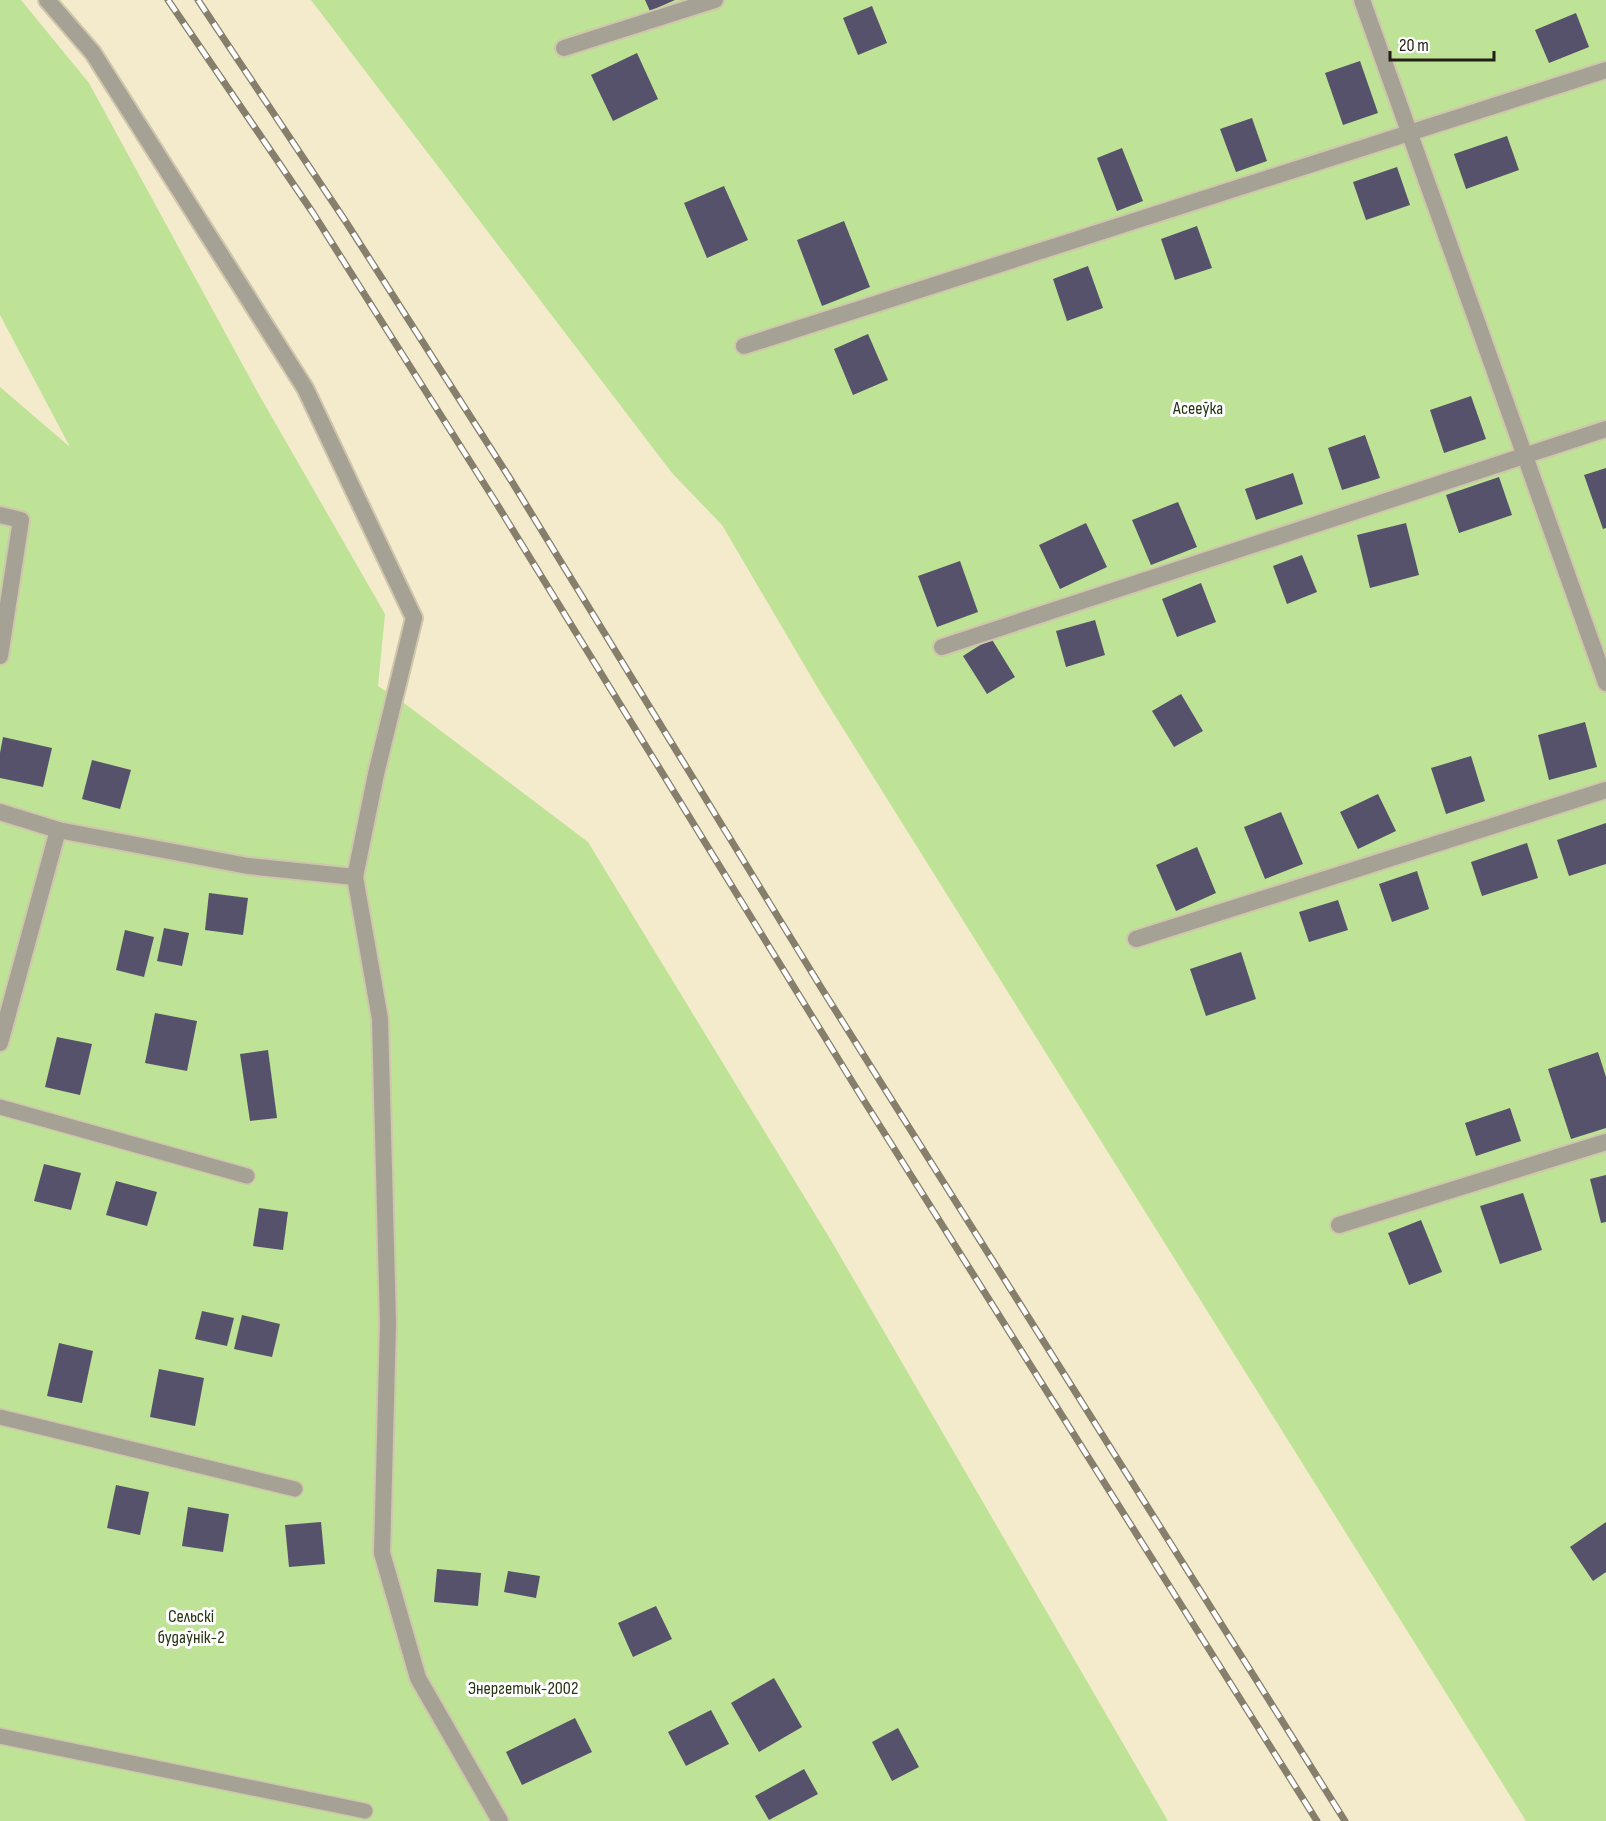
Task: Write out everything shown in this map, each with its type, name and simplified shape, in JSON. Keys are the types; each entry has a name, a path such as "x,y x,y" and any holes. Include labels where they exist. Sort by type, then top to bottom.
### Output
{"street":[{"path":"47,0 93,53 305,388 414,618 376,774 355,877 380,1019 388,1323 382,1553 418,1678 500,1821"},
{"path":"564,48 715,0"},
{"path":"1362,0 1606,683"},
{"path":"744,346 1606,70"},
{"path":"942,647 1606,429"},
{"path":"0,515 21,520 0,656"},
{"path":"1136,939 1606,790"},
{"path":"0,812 58,830 248,866 355,877"},
{"path":"0,1043 58,830"},
{"path":"1339,1225 1606,1142"}],"lane":[{"path":"0,1107 247,1176"},
{"path":"0,1417 295,1489"},
{"path":"0,1736 365,1812"}],"green space":[{"path":"0,0 21,0 89,83 258,393 385,614 378,686 404,703 588,842 832,1242 1168,1821 0,1821 0,387 70,447 0,315"},
{"name":"Асееўка","path":"311,0 1606,0 1606,1821 1526,1821 819,690 722,525 672,473"}],"building":[{"path":"645,0 675,0 650,11"},
{"path":"872,6 887,43 858,55 843,18"},
{"path":"1576,13 1589,47 1549,63 1535,30"},
{"path":"637,53 658,99 613,121 591,75"},
{"path":"1360,61 1378,113 1343,125 1325,73"},
{"path":"1252,118 1267,161 1236,172 1220,129"},
{"path":"1507,136 1519,170 1466,189 1454,154"},
{"path":"1122,148 1143,201 1117,211 1097,158"},
{"path":"1397,167 1410,205 1366,220 1353,182"},
{"path":"724,186 748,240 707,258 684,203"},
{"path":"844,221 870,287 822,306 797,240"},
{"path":"1197,226 1212,268 1175,280 1161,239"},
{"path":"1088,266 1103,308 1067,321 1053,279"},
{"path":"868,334 888,380 853,395 834,349"},
{"path":"1471,396 1486,439 1444,453 1430,410"},
{"path":"1365,435 1380,478 1342,490 1328,448"},
{"path":"1606,468 1606,528 1603,529 1584,475"},
{"path":"1293,473 1303,504 1256,520 1245,489"},
{"path":"1499,477 1512,515 1459,533 1446,495"},
{"path":"1178,502 1197,547 1151,565 1132,520"},
{"path":"1086,523 1107,567 1060,589 1039,545"},
{"path":"1406,523 1419,575 1370,588 1357,535"},
{"path":"1302,555 1317,592 1287,604 1273,566"},
{"path":"960,561 978,612 937,627 918,576"},
{"path":"1201,583 1216,622 1177,637 1162,599"},
{"path":"1095,620 1105,655 1066,667 1056,631"},
{"path":"991,638 1015,677 987,694 963,656"},
{"path":"1181,694 1203,731 1174,747 1152,711"},
{"path":"1585,722 1597,767 1549,780 1538,735"},
{"path":"3,737 52,748 43,787 0,778 0,753"},
{"path":"1471,756 1485,801 1446,814 1431,768"},
{"path":"92,760 131,770 120,809 82,799"},
{"path":"1378,794 1396,831 1358,849 1340,812"},
{"path":"1281,812 1303,864 1265,879 1244,827"},
{"path":"1606,823 1606,864 1569,876 1557,840"},
{"path":"1527,843 1538,878 1482,896 1471,862"},
{"path":"1197,847 1216,893 1176,911 1156,865"},
{"path":"1417,871 1429,909 1392,922 1379,884"},
{"path":"209,893 248,898 243,935 205,930"},
{"path":"1338,900 1348,930 1309,942 1299,912"},
{"path":"164,928 189,933 182,966 157,961"},
{"path":"125,930 154,937 144,977 116,970"},
{"path":"1241,952 1256,999 1206,1016 1190,969"},
{"path":"155,1013 197,1021 187,1071 145,1063"},
{"path":"57,1037 92,1044 80,1095 45,1087"},
{"path":"268,1050 277,1118 250,1121 240,1054"},
{"path":"1598,1052 1606,1077 1606,1128 1571,1139 1548,1069"},
{"path":"1510,1108 1521,1141 1476,1156 1465,1123"},
{"path":"44,1164 81,1173 71,1210 34,1201"},
{"path":"1606,1175 1606,1222 1601,1223 1590,1179"},
{"path":"116,1181 157,1192 147,1226 106,1215"},
{"path":"1523,1193 1542,1250 1500,1264 1480,1206"},
{"path":"259,1208 288,1212 283,1250 253,1246"},
{"path":"1421,1220 1442,1272 1409,1285 1388,1233"},
{"path":"202,1311 234,1318 227,1346 195,1339"},
{"path":"242,1315 280,1324 272,1357 234,1349"},
{"path":"59,1343 93,1351 82,1403 47,1396"},
{"path":"159,1369 204,1378 195,1426 150,1417"},
{"path":"116,1485 149,1492 140,1535 107,1528"},
{"path":"188,1507 229,1514 223,1552 182,1546"},
{"path":"321,1522 325,1564 289,1567 285,1525"},
{"path":"1606,1522 1606,1572 1593,1581 1570,1547"},
{"path":"437,1569 481,1573 478,1606 434,1602"},
{"path":"508,1571 540,1576 536,1598 504,1592"},
{"path":"656,1606 672,1639 633,1657 618,1623"},
{"path":"774,1678 802,1727 759,1752 731,1703"},
{"path":"711,1710 729,1744 686,1766 668,1732"},
{"path":"575,1718 592,1752 522,1785 506,1752"},
{"path":"898,1728 919,1767 892,1781 872,1742"},
{"path":"804,1769 818,1794 769,1820 755,1796"}],"railway":[{"path":"168,0 313,213 495,501 861,1096 1317,1821"},
{"path":"198,0 346,222 509,477 822,989 1345,1821"}],"park label":[{"name":"Сельскі будаўнік-2","path":"191,1626"},
{"name":"Энергетык-2002","path":"523,1688"}]}
